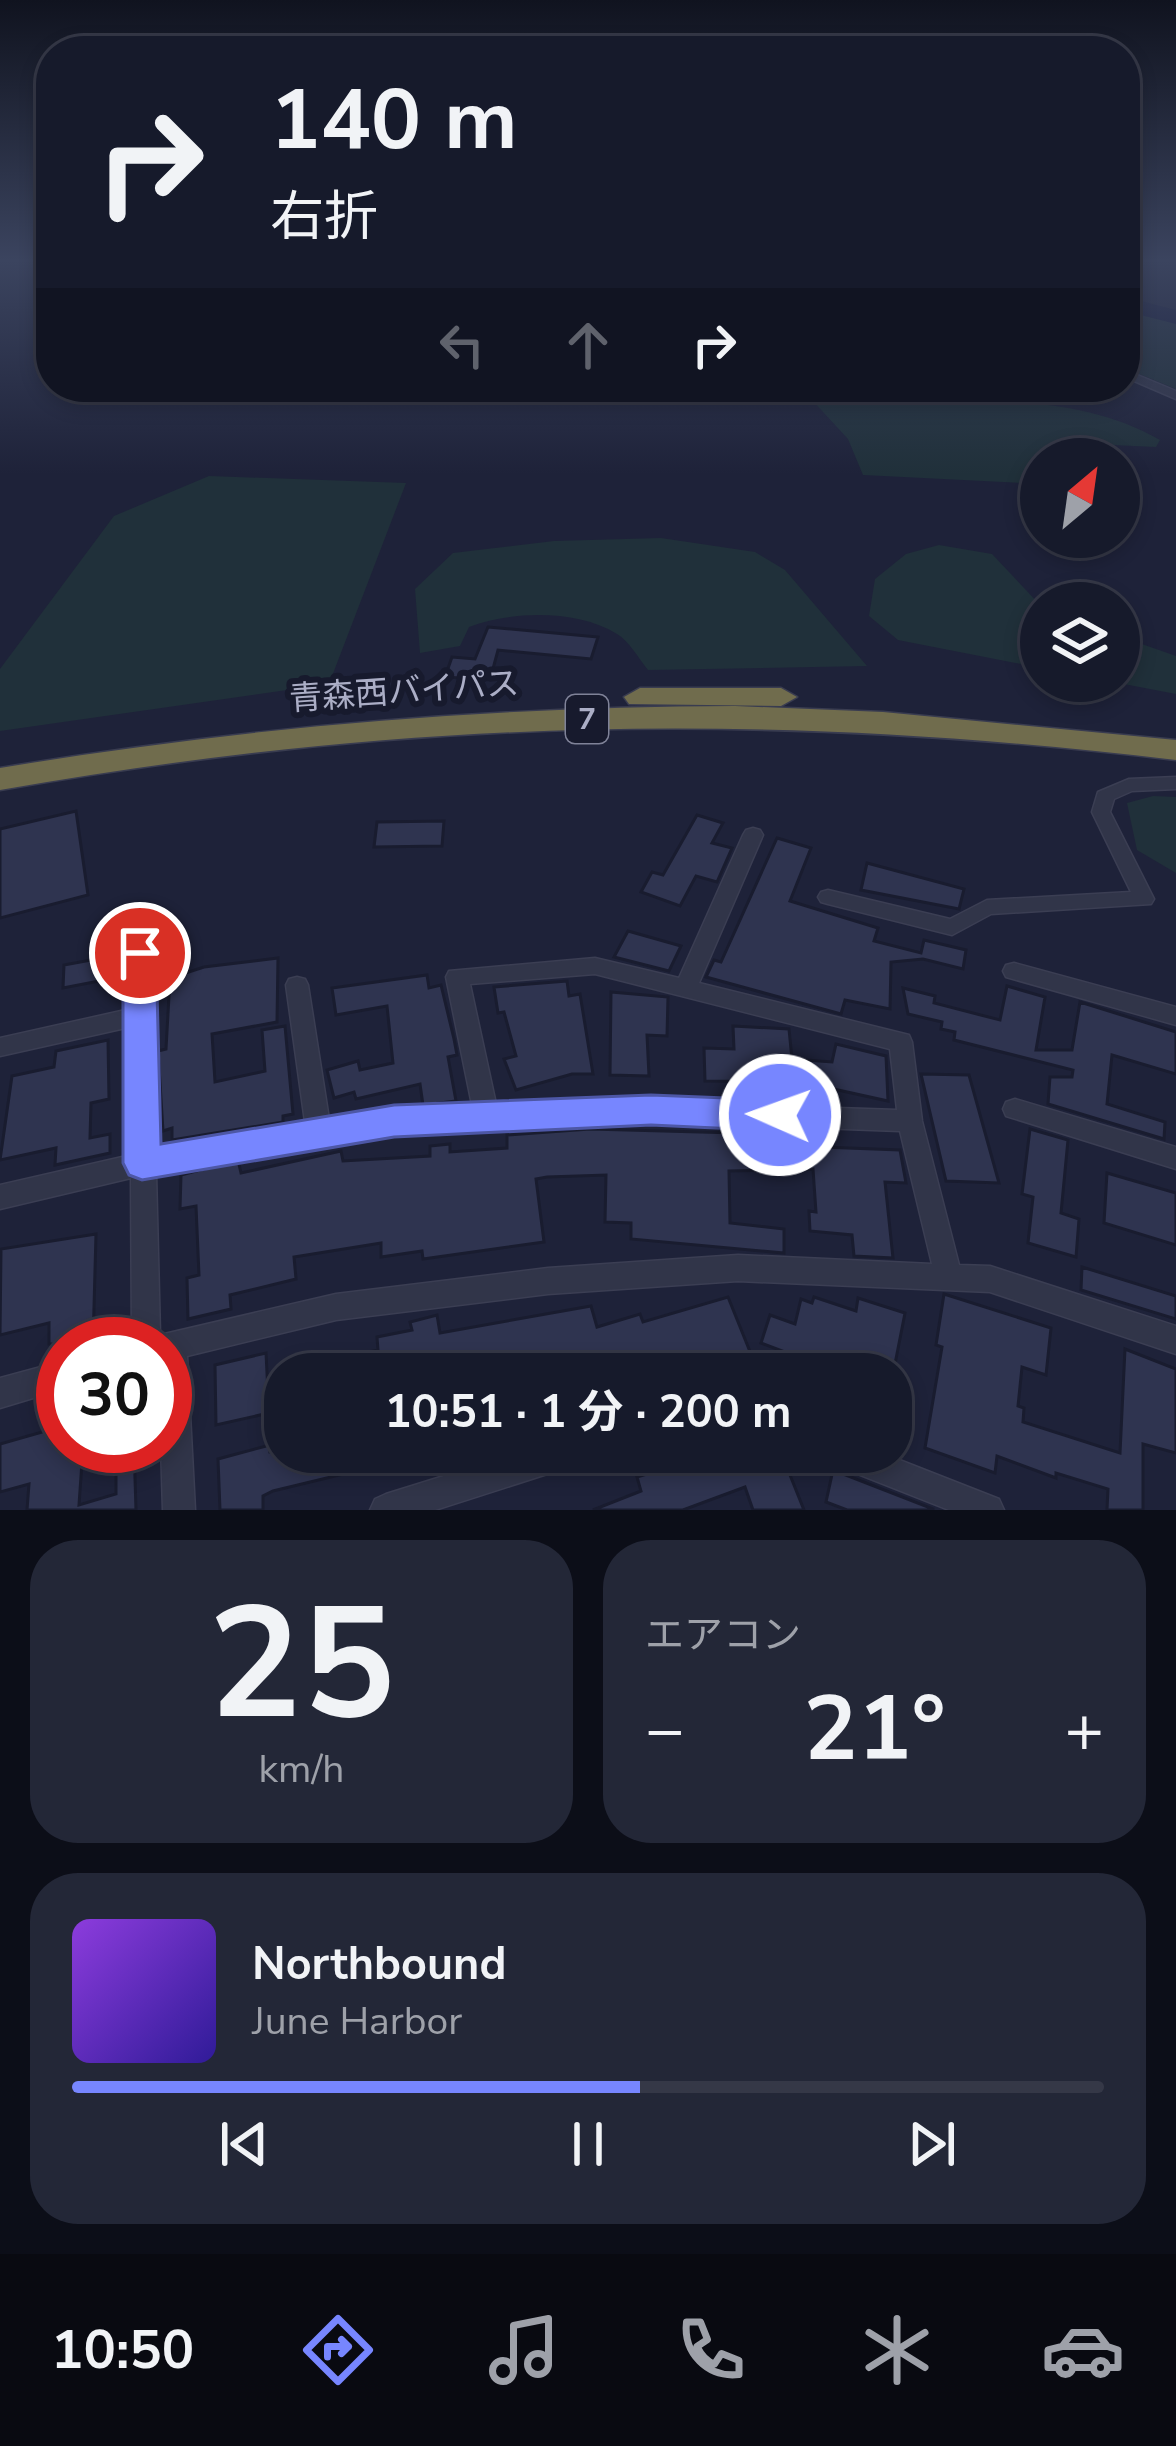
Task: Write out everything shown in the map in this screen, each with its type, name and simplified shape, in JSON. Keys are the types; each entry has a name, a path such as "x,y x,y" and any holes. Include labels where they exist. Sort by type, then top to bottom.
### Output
{"highway":[{"name":"青森西バイパス","path":"0,756 317,715 535,699 716,694 1013,711 1176,731"},
{"name":"青森西バイパス","path":"0,779 312,734 542,719 924,724 1176,750"}],"street":[{"path":"1140,380 1176,395"},
{"path":"828,897 952,928 987,907 1144,899 1101,812 1105,796 1129,784 1176,783"},
{"path":"686,988 753,835"},
{"path":"140,953 142,1163 158,1317"},
{"path":"486,1114 457,977 595,966 901,1042 910,1121 948,1275"},
{"path":"1014,971 1176,1016"},
{"path":"297,986 319,1132"},
{"path":"0,1047 140,1016"},
{"path":"1015,1109 1176,1158"},
{"path":"0,1197 142,1163 319,1132 486,1114 651,1110 910,1121"},
{"path":"192,1339 336,1307 548,1281 738,1268 990,1279 1176,1340"},
{"path":"0,1393 36,1383"},
{"path":"175,1473 179,1510"},
{"path":"386,1510 503,1473"},
{"path":"894,1473 988,1510"}],"shaded area":[{"path":"1140,333 1176,333 1176,389 1140,374"},
{"path":"814,402 1057,406 1127,424 1160,440 1156,447 1140,446 1140,438 1020,438 1020,483 863,475 848,439"},
{"path":"209,476 406,483 329,684 0,731 0,669 114,516"},
{"path":"661,538 755,552 785,570 867,666 648,670 617,634 583,620 543,615 485,622 469,627 460,646 420,653 415,589 453,553 554,541"},
{"path":"939,545 992,554 1020,584 1020,664 898,640 869,616 875,579 906,554"},
{"path":"1140,643 1176,656 1176,694 1140,687"},
{"path":"1153,796 1176,797 1176,873 1137,850 1127,803"}],"building":[{"path":"488,627 598,637 591,659 498,650 490,680 445,677 452,657 475,659"},
{"path":"76,811 88,895 0,918 0,829"},
{"path":"697,815 723,823 712,843 732,848 717,882 696,876 680,906 641,892 652,872 663,875"},
{"path":"444,821 442,846 374,847 377,822"},
{"path":"777,838 811,848 790,901 878,928 874,941 921,953 924,940 966,950 963,969 923,959 891,962 890,1009 845,1000 841,1014 706,977 714,960 721,962"},
{"path":"867,863 964,889 959,909 861,890"},
{"path":"628,931 681,946 669,971 614,957"},
{"path":"120,948 120,977 63,988 64,965 102,958 103,952"},
{"path":"278,958 277,1022 212,1034 215,1082 265,1071 262,1030 285,1026 293,1114 283,1116 283,1122 172,1140 172,1128 163,1131 158,1051 166,1049 170,978 204,967"},
{"path":"427,975 429,988 441,985 454,1039 457,1055 448,1057 456,1101 423,1105 420,1084 356,1099 354,1092 334,1098 327,1070 358,1061 360,1070 393,1063 387,1006 336,1015 332,988"},
{"path":"567,981 569,996 580,994 593,1074 572,1074 516,1090 504,1059 516,1056 504,1012 498,1013 494,987"},
{"path":"1007,986 1045,997 1036,1050 1072,1050 1080,1002 1176,1032 1176,1074 1112,1055 1107,1104 1165,1122 1164,1139 1048,1104 1050,1077 1072,1077 1073,1070 954,1040 955,1032 941,1029 942,1022 908,1014 903,988 935,996 934,1003 1000,1020"},
{"path":"611,992 668,997 667,1036 647,1035 649,1076 610,1075"},
{"path":"733,1026 789,1029 792,1059 832,1062 836,1044 886,1056 888,1101 802,1082 705,1081 704,1048 734,1049"},
{"path":"108,1040 109,1099 91,1103 90,1138 110,1134 110,1153 55,1165 56,1148 0,1160 12,1076 54,1067 56,1051"},
{"path":"921,1074 969,1075 999,1183 946,1181"},
{"path":"590,1129 774,1134 821,1140 822,1147 900,1150 906,1183 885,1182 893,1258 854,1256 852,1235 810,1231 809,1211 816,1212 813,1169 729,1171 730,1223 784,1229 784,1253 631,1239 631,1223 605,1222 606,1175 547,1177 536,1179 544,1242 423,1259 422,1251 381,1257 381,1243 294,1257 296,1279 230,1295 231,1309 188,1317 187,1278 199,1275 196,1206 180,1209 181,1175 238,1160 241,1173 341,1151 343,1161 430,1156 430,1146 450,1144 450,1152 507,1148 507,1135"},
{"path":"1030,1129 1068,1140 1061,1213 1079,1219 1076,1257 1028,1243 1033,1197 1022,1194"},
{"path":"1107,1173 1176,1193 1176,1245 1104,1223"},
{"path":"96,1234 94,1317 36,1317 36,1326 0,1335 1,1249"},
{"path":"1082,1267 1176,1296 1176,1319 1081,1290"},
{"path":"944,1294 1051,1328 1046,1375 1022,1367 1018,1406 1024,1408 1023,1422 1120,1453 1125,1349 1176,1369 1176,1453 1143,1444 1143,1510 1107,1510 1108,1489 1056,1473 1056,1478 997,1456 995,1473 925,1448 942,1347 936,1345"},
{"path":"728,1297 751,1353 364,1353 378,1350 377,1337 412,1330 410,1322 437,1315 440,1333 591,1306 597,1327 640,1314 643,1322"},
{"path":"814,1297 856,1311 858,1298 905,1313 897,1353 787,1353 761,1343 770,1315 795,1324 801,1299 812,1303"},
{"path":"264,1353 264,1414 216,1425 215,1365"},
{"path":"36,1434 36,1473 81,1473 79,1505 116,1494 116,1473 135,1473 136,1510 27,1510 29,1484 0,1492 0,1444"},
{"path":"264,1447 264,1473 348,1473 273,1491 263,1496 263,1510 220,1510 218,1459"},
{"path":"650,1473 789,1473 804,1510 753,1510 745,1487 683,1510 593,1510 641,1491 637,1477"},
{"path":"832,1473 841,1473 933,1510 847,1510 826,1502"}],"route":[{"path":"140,953 142,1163 394,1121 486,1114 651,1110 780,1115"}]}
